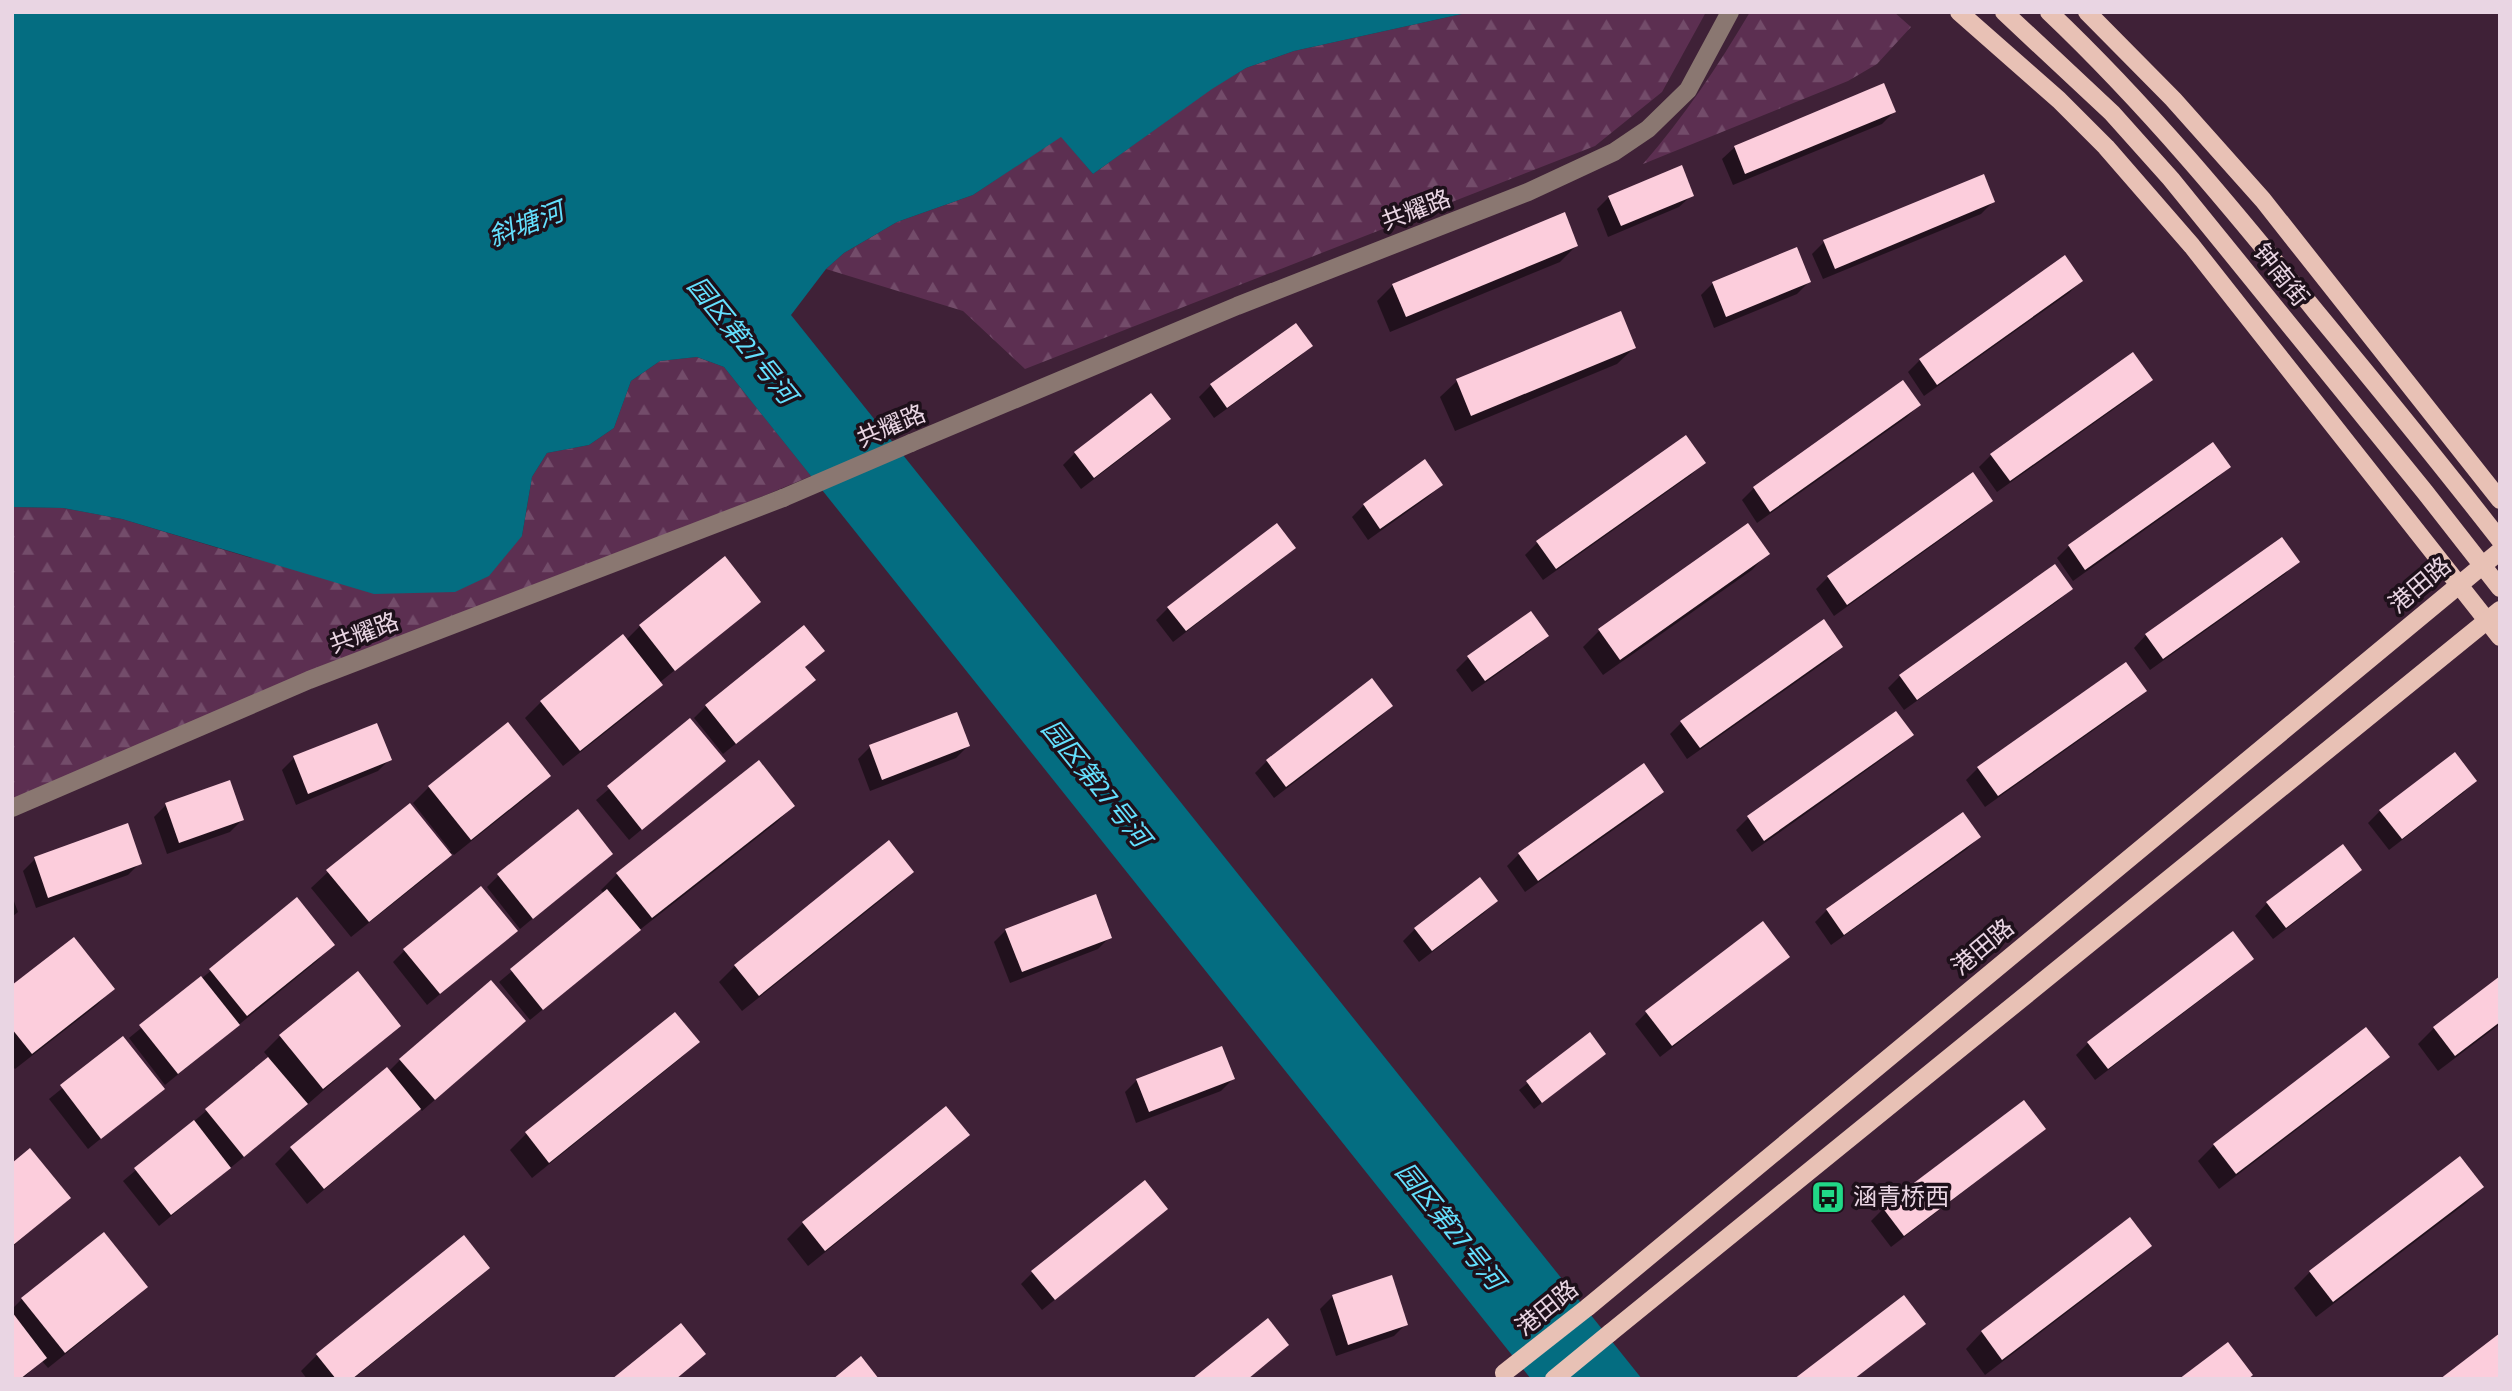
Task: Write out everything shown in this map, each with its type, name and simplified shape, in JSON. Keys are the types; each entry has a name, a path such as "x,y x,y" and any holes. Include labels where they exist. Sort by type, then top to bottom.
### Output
{"main road":[{"path":"1959,12 2059,100 2106,147 2192,246 2458,585 2493,615 2500,638"},
{"name":"钟南街","path":"2004,12 2112,113 2171,179 2426,492 2500,588"},
{"name":"钟南街","path":"2049,12 2104,64 2255,235 2500,540"},
{"path":"2087,12 2173,99 2263,200 2500,500"},
{"name":"港田路","path":"1500,1376 1588,1307 2500,551"},
{"path":"1554,1379 2493,615"}],"street":[{"name":"共耀路","path":"12,808 309,681 783,498 1237,306 1528,192 1614,152 1648,129 1688,90 1730,12"}],"green space":[{"path":"1471,12 1706,12 1662,92 1595,146 1025,369 963,311 826,269 844,253 897,222 973,195 1061,136 1093,174 1212,88 1246,68 1294,51"},
{"path":"1750,12 1894,12 1911,27 1877,64 1848,81 1643,164 1700,91"},
{"path":"697,357 724,367 811,476 12,809 12,507 63,508 122,519 251,558 522,536 532,477 547,453 589,445 614,428 631,381 660,361"}],"water":[{"path":"12,12 1471,12 1294,51 1246,68 1212,89 1093,174 1061,137 973,195 897,222 844,253 826,269 791,315 1642,1379 1531,1379 724,367 697,357 660,361 631,381 614,428 589,445 547,453 532,477 522,536 489,576 455,592 374,594 122,519 63,508 12,507"}],"building":[{"path":"1884,83 1896,112 1745,174 1734,146"},
{"path":"1682,165 1694,196 1621,226 1608,196"},
{"path":"1984,174 1995,202 1835,269 1823,240"},
{"path":"1565,212 1578,246 1406,317 1392,284"},
{"path":"1797,247 1811,282 1726,317 1712,282"},
{"path":"2065,255 2083,281 1937,385 1919,359"},
{"path":"1621,311 1636,348 1471,416 1456,379"},
{"path":"1296,323 1313,346 1227,408 1210,384"},
{"path":"2133,352 2153,380 2010,481 1990,454"},
{"path":"1903,380 1921,405 1770,512 1753,487"},
{"path":"1151,393 1171,419 1094,478 1074,452"},
{"path":"1686,435 1706,463 1556,569 1536,541"},
{"path":"2213,442 2231,467 2085,570 2068,545"},
{"path":"1425,459 1443,485 1380,529 1363,504"},
{"path":"1973,472 1993,501 1847,605 1827,576"},
{"path":"1277,523 1296,548 1186,631 1167,607"},
{"path":"1748,523 1770,554 1620,660 1598,629"},
{"path":"2282,537 2300,562 2163,659 2145,634"},
{"path":"725,556 761,602 675,671 639,625"},
{"path":"2055,564 2073,589 1917,700 1899,675"},
{"path":"1531,611 1549,636 1485,681 1467,656"},
{"path":"1824,619 1843,647 1700,748 1680,721"},
{"path":"804,625 825,651 805,667 816,680 736,744 705,705"},
{"path":"623,634 663,685 580,751 540,701"},
{"path":"2126,662 2147,691 1998,796 1977,767"},
{"path":"1372,678 1393,706 1286,787 1266,760"},
{"path":"1896,711 1914,735 1764,841 1747,816"},
{"path":"957,712 970,746 882,780 869,745"},
{"path":"690,718 726,761 642,830 607,786"},
{"path":"508,722 551,776 471,840 428,786"},
{"path":"377,723 392,760 308,794 293,756"},
{"path":"2455,752 2477,781 2402,839 2379,810"},
{"path":"759,760 795,806 652,918 616,873"},
{"path":"1644,763 1664,792 1538,881 1518,853"},
{"path":"230,780 244,820 179,843 165,803"},
{"path":"410,803 452,855 369,922 326,870"},
{"path":"578,809 613,854 533,919 497,874"},
{"path":"1963,812 1981,837 1844,935 1826,909"},
{"path":"128,823 142,864 48,898 34,857"},
{"path":"889,840 914,872 759,996 734,965"},
{"path":"2343,844 2362,870 2286,928 2266,902"},
{"path":"1480,877 1498,901 1432,951 1414,928"},
{"path":"481,886 518,931 440,994 403,949"},
{"path":"607,889 641,930 543,1010 510,969"},
{"path":"1096,894 1112,938 1022,972 1005,929"},
{"path":"297,897 335,945 247,1016 209,969"},
{"path":"1763,921 1790,957 1672,1046 1645,1011"},
{"path":"2233,931 2254,959 2108,1069 2087,1042"},
{"path":"74,937 115,989 32,1054 12,1029 12,985"},
{"path":"358,971 401,1026 323,1089 279,1035"},
{"path":"201,976 240,1025 178,1074 139,1025"},
{"path":"2500,976 2500,1022 2455,1056 2433,1027"},
{"path":"491,980 526,1021 435,1100 399,1059"},
{"path":"675,1012 700,1042 549,1163 525,1132"},
{"path":"2366,1027 2390,1057 2236,1174 2213,1144"},
{"path":"1590,1032 1606,1054 1542,1103 1526,1081"},
{"path":"123,1036 165,1089 101,1139 60,1085"},
{"path":"1222,1046 1235,1079 1149,1112 1136,1079"},
{"path":"268,1057 308,1104 244,1157 205,1109"},
{"path":"387,1067 421,1109 324,1189 290,1147"},
{"path":"2024,1100 2046,1129 1904,1236 1882,1207"},
{"path":"946,1106 970,1135 825,1251 802,1222"},
{"path":"194,1120 231,1168 171,1215 134,1168"},
{"path":"30,1148 71,1198 12,1246 12,1163"},
{"path":"2460,1156 2484,1187 2333,1302 2309,1271"},
{"path":"1145,1180 1168,1209 1055,1300 1031,1271"},
{"path":"2130,1217 2152,1246 2002,1360 1981,1331"},
{"path":"104,1232 148,1287 65,1353 21,1298"},
{"path":"464,1235 490,1268 352,1379 336,1379 316,1354"},
{"path":"1392,1275 1408,1325 1348,1345 1332,1295"},
{"path":"1904,1295 1926,1324 1854,1379 1794,1379"},
{"path":"12,1312 47,1358 20,1379 12,1379"},
{"path":"1268,1318 1289,1345 1248,1379 1192,1379"},
{"path":"681,1323 706,1354 676,1379 612,1379"},
{"path":"2500,1333 2500,1376 2496,1379 2440,1379"},
{"path":"2228,1342 2253,1375 2248,1379 2179,1379"},
{"path":"861,1356 879,1379 833,1379"}],"place":[{"name":"涵青桥西","path":"1828,1197"}],"water label":[{"name":"斜塘河","path":"526,224"},
{"name":"园区第27号河","path":"742,340"},
{"name":"园区第27号河","path":"1096,783"},
{"name":"园区第27号河","path":"1450,1226"}]}
